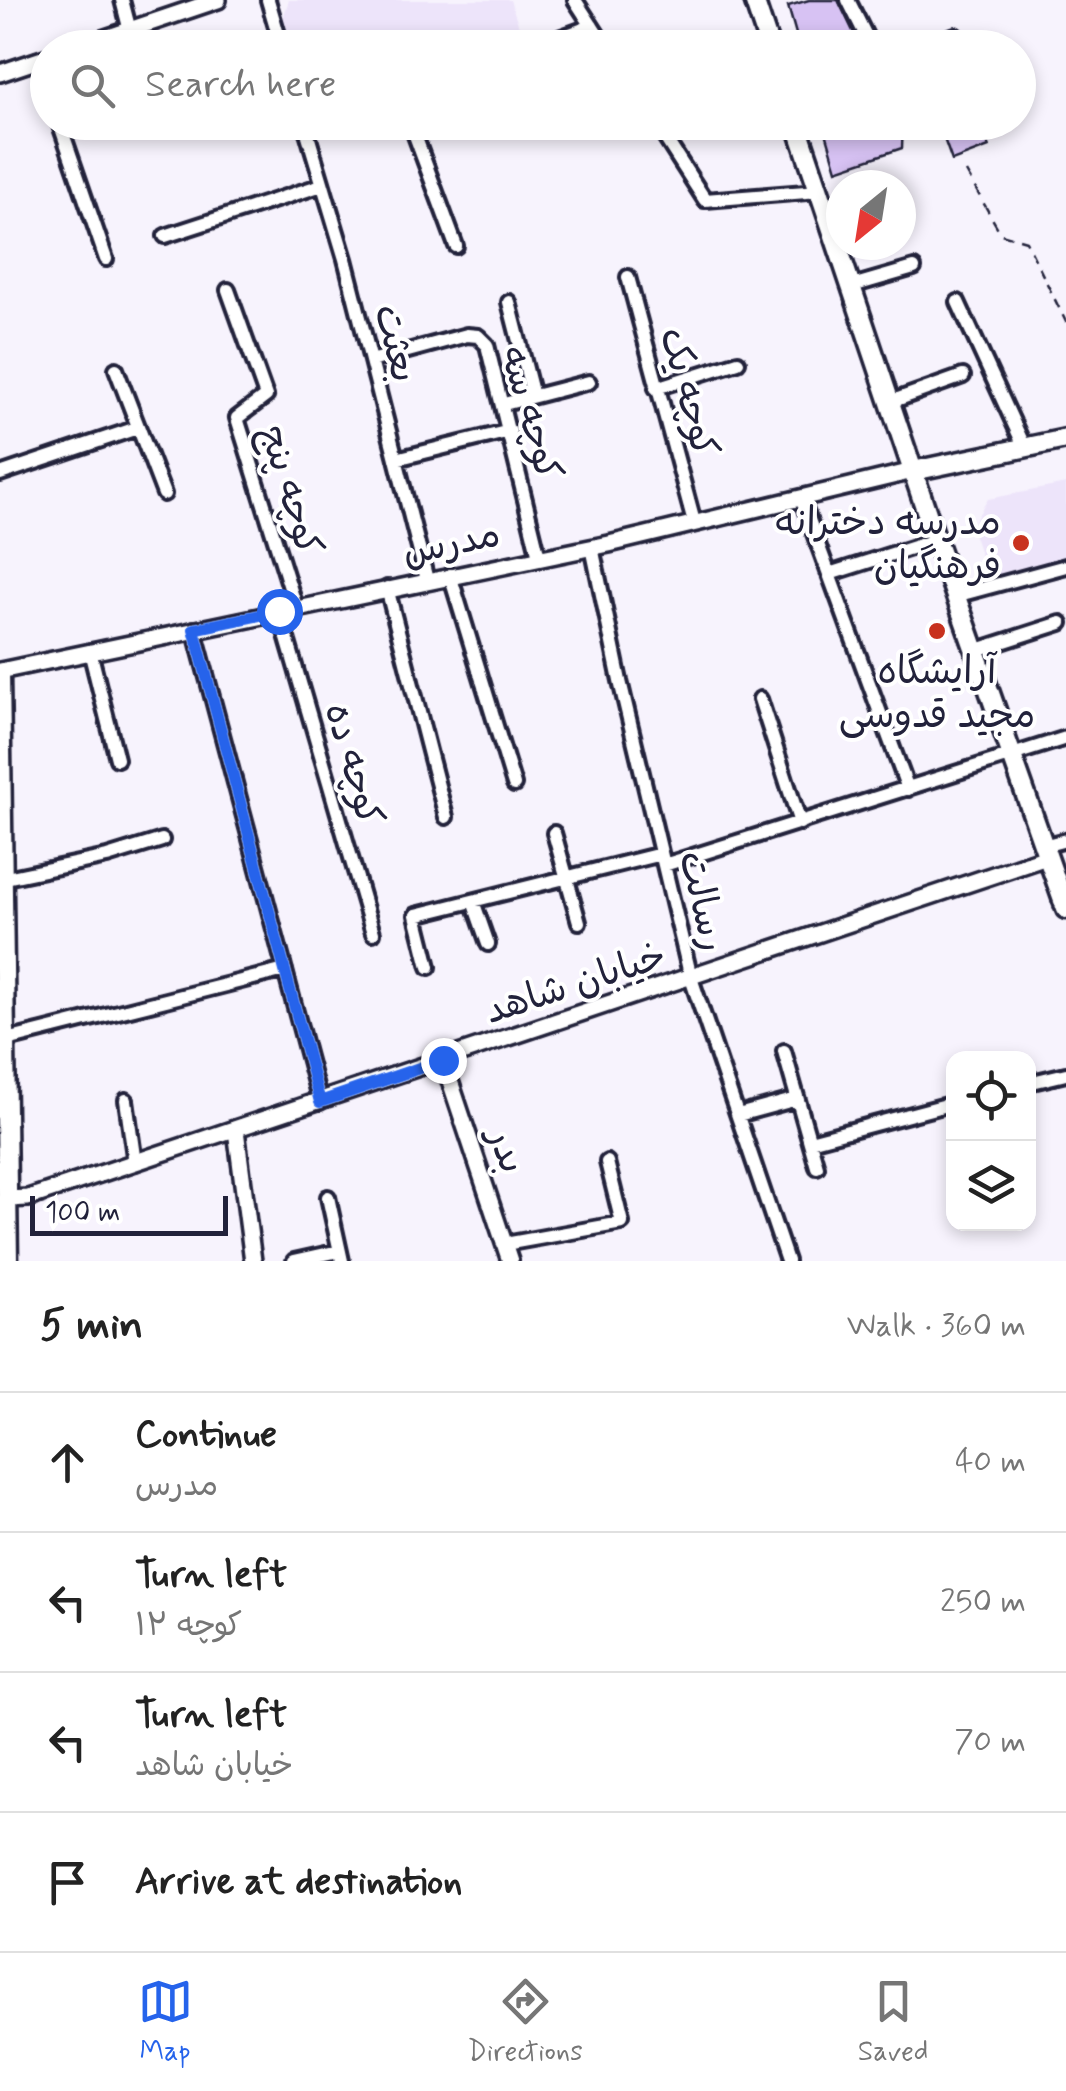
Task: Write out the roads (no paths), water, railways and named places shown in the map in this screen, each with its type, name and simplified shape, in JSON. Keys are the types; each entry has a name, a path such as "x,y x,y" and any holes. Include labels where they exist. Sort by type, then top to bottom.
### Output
{"main road":[{"path":"754,0 764,30"},
{"path":"802,140 1010,757 1066,907"},
{"path":"913,471 1066,439"},
{"path":"0,672 8,1261"}],"street":[{"path":"122,0 130,30 218,0"},
{"path":"268,0 277,30"},
{"path":"575,0 595,30"},
{"path":"848,0 863,30"},
{"path":"581,30 592,26"},
{"path":"0,73 30,62"},
{"path":"65,140 106,259"},
{"name":"بعثت","path":"309,140 427,580"},
{"path":"417,140 456,246"},
{"path":"667,140 706,200 819,190"},
{"path":"164,236 322,185"},
{"path":"852,286 914,268"},
{"name":"کوچه یک","path":"628,277 694,522"},
{"name":"کوچه پنج","path":"228,290 266,396 236,418 288,609"},
{"path":"510,302 533,396"},
{"path":"958,302 1025,448"},
{"name":"کوچه سه","path":"371,361 467,334 478,336 488,346 538,558"},
{"path":"656,388 738,362"},
{"path":"116,369 164,494"},
{"path":"890,402 963,376"},
{"path":"504,404 589,382"},
{"path":"0,474 137,428"},
{"path":"396,459 510,431"},
{"name":"مدرس","path":"0,672 592,548 913,471"},
{"path":"801,498 908,789"},
{"path":"829,574 936,540"},
{"name":"رسالت","path":"592,548 691,978 787,1261"},
{"path":"955,596 1066,566"},
{"path":"450,575 514,785"},
{"path":"387,588 446,817"},
{"name":"کوچه ده","path":"288,609 373,933"},
{"path":"974,651 1061,623"},
{"path":"194,629 320,1102"},
{"path":"90,651 117,759"},
{"path":"760,700 800,823"},
{"path":"429,967 416,916 800,823 1066,738"},
{"path":"554,833 579,922"},
{"path":"2,879 108,857 162,840"},
{"path":"1045,851 1066,840"},
{"name":"خیابان شاهد","path":"8,1199 28,1198 691,978 1045,851"},
{"path":"474,901 488,944"},
{"path":"3,1041 285,970"},
{"path":"784,1051 817,1167"},
{"name":"بدر","path":"443,1060 510,1261"},
{"path":"1036,1082 1066,1074"},
{"path":"738,1115 797,1099"},
{"path":"126,1100 135,1163"},
{"path":"810,1141 946,1105"},
{"path":"236,1130 253,1261"},
{"path":"505,1244 622,1223 606,1162"},
{"path":"294,1261 341,1256 328,1197"}],"place":[{"name":"مدرسه دخترانه فرهنگیان","path":"1021,543"},
{"name":"آرایشگاه مجید قدوسی","path":"937,631"}]}
